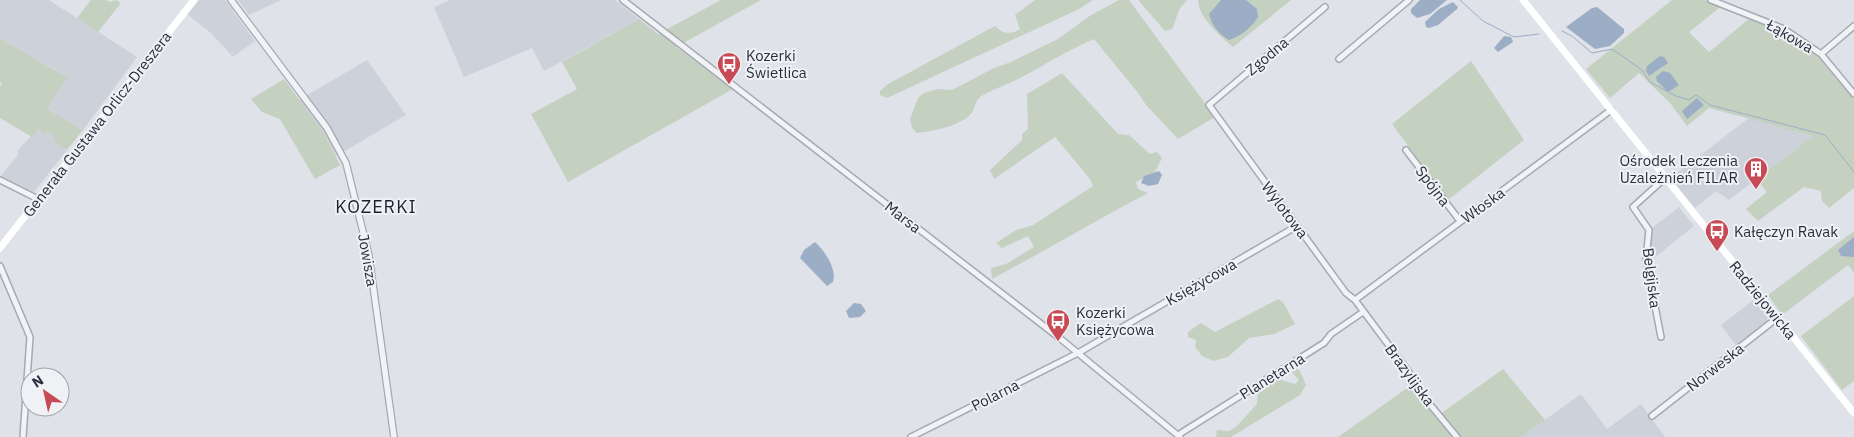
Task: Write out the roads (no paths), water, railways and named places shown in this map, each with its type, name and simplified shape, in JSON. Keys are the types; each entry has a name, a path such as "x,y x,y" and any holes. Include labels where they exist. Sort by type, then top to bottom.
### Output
{"main road":[{"name":"Generała Gustawa Orlicz-Dreszera","path":"0,248 194,0"},
{"name":"Radziejowicka","path":"1523,0 1854,413"}],"street":[{"name":"Jowisza","path":"231,0 327,128 346,163 368,256 394,437"},
{"name":"Marsa","path":"623,0 1078,353 1179,436"},
{"path":"1339,59 1409,0"},
{"name":"Łąkowa","path":"1712,0 1784,29 1821,54 1854,94"},
{"name":"Zgodna","path":"1209,105 1325,7"},
{"path":"1821,54 1854,26"},
{"name":"Wylotowa","path":"1209,105 1346,293 1355,300 1363,312"},
{"name":"Włoska","path":"1355,300 1611,110"},
{"name":"Spójna","path":"1406,150 1460,221"},
{"name":"Belgijska","path":"1661,336 1646,259 1649,230 1633,207 1665,178"},
{"path":"0,180 38,199"},
{"name":"Księżycowa","path":"1078,353 1297,226"},
{"path":"0,266 30,337 22,437"},
{"name":"Planetarna","path":"1179,436 1324,343 1331,334 1363,312"},
{"name":"Brazylijska","path":"1363,312 1408,371 1422,396 1457,437"},
{"name":"Norweska","path":"1652,416 1777,318"},
{"name":"Polarna","path":"911,437 1078,353"}],"water":[{"path":"1221,0 1246,0 1257,9 1258,17 1252,25 1242,34 1229,40 1216,29 1209,14"},
{"path":"1420,0 1447,0 1430,14 1417,18 1411,13 1411,9"},
{"path":"1453,2 1458,7 1457,9 1438,25 1426,27 1425,22 1439,9"},
{"path":"1597,7 1624,29 1624,33 1610,46 1595,49 1566,27 1592,8"},
{"path":"1504,36 1511,37 1513,42 1498,52 1494,48"},
{"path":"1660,56 1664,57 1668,63 1649,76 1646,71 1647,66"},
{"path":"1663,71 1670,73 1679,85 1668,92 1657,81 1656,77"},
{"path":"1697,98 1704,105 1687,119 1682,111"},
{"path":"1159,171 1162,175 1158,184 1149,186 1141,183 1144,176"},
{"path":"1854,237 1854,257 1841,256 1838,250"},
{"path":"815,242 823,250 832,266 833,282 827,286 800,258 804,250"},
{"path":"854,303 861,304 866,311 860,317 849,318 846,311"}],"waterway":[{"path":"1460,0 1483,21 1514,37 1539,34"},
{"path":"1562,31 1572,36 1592,53 1612,49 1642,70 1650,82 1676,96 1689,100 1696,95 1710,105 1825,135 1854,172"}],"place":[{"name":"Kozerki Świetlica","path":"729,85"},
{"name":"Ośrodek Leczenia Uzależnień FILAR","path":"1756,190"},
{"name":"Kałęczyn Ravak","path":"1717,252"},
{"name":"Kozerki Księżycowa","path":"1058,342"}],"district":[{"name":"KOZERKI","path":"376,206"}]}
